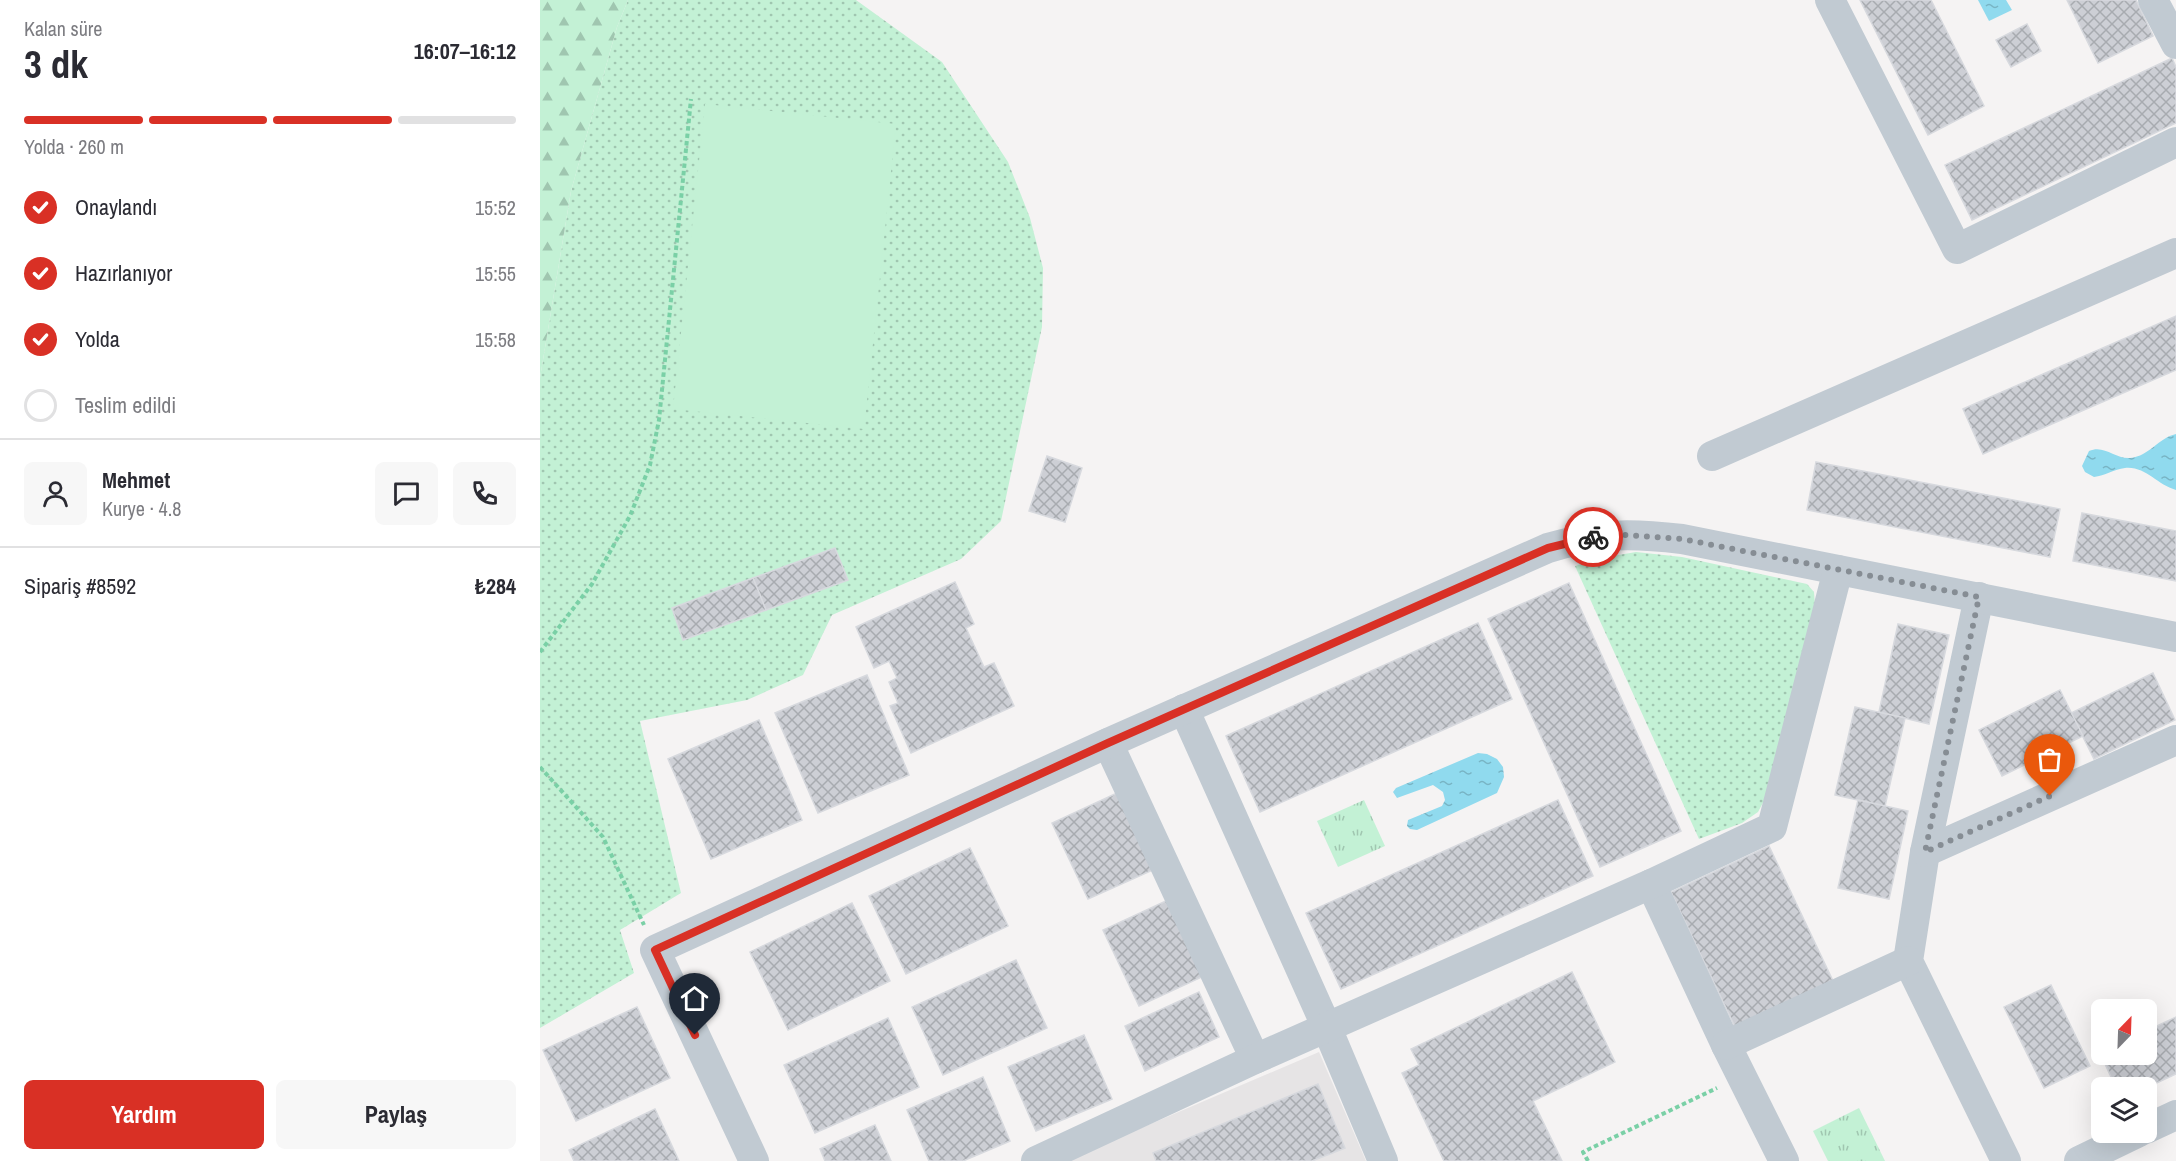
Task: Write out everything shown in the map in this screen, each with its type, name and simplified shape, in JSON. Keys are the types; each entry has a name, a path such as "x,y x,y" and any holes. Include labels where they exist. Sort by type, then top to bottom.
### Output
{"street":[{"path":"1830,0 1957,249 2176,142"},
{"path":"2153,0 2176,44"},
{"path":"1712,456 2176,253"},
{"path":"754,1161 655,950 1108,743 1548,548 1580,538 1625,535 1682,539 2176,637"},
{"path":"1036,1161 1255,1059 1652,884 1772,827 1838,570"},
{"path":"1979,597 1925,852 1908,962 2006,1161"},
{"path":"1184,709 1327,1028 1383,1161"},
{"path":"1925,852 2176,740"},
{"path":"1108,743 1255,1059"},
{"path":"1652,884 1726,1045 1784,1161"},
{"path":"1726,1045 1908,962"},
{"path":"2157,1124 2176,1115"},
{"path":"2079,1161 2116,1143"}],"path":[{"path":"540,652 592,584 630,516 650,465 659,420 692,99"},
{"path":"540,767 603,837 655,950"},
{"path":"1588,1161 1583,1152 1742,1076"}],"shaded area":[{"path":"1319,1052 1366,1161 1064,1161"}],"green space":[{"path":"540,0 628,0 617,27 571,191 540,378"},
{"path":"628,0 856,0 942,62 1008,162 1030,218 1043,268 1042,327 1001,521 961,559 832,615 803,675 747,700 640,721 681,893 620,930 634,973 540,1028 540,378 571,191 617,27"},
{"path":"705,104 896,124 864,429 673,409"},
{"path":"1636,552 1682,557 1807,584 1814,592 1815,605 1765,799 1758,812 1742,823 1699,839 1575,566 1601,558"},
{"path":"1364,800 1385,846 1338,867 1317,821"},
{"path":"1859,1108 1885,1161 1828,1161 1813,1131"}],"water":[{"path":"1978,0 2006,0 2012,10 1989,21"},
{"path":"2176,434 2176,490 2132,468 2094,477 2085,472 2082,466 2089,451 2094,449 2105,450 2125,458 2137,457"},
{"path":"1478,753 1497,759 1503,767 1504,777 1497,793 1417,830 1410,829 1407,826 1408,820 1442,806 1445,800 1443,792 1433,785 1397,798 1393,792 1396,788"}],"building":[{"path":"1860,0 1931,0 1984,106 1928,135"},
{"path":"2067,0 2136,0 2153,36 2098,63"},
{"path":"2027,24 2041,51 2011,67 1996,40"},
{"path":"2172,58 2176,67 2176,123 1972,220 1945,165"},
{"path":"2176,316 2176,370 1983,454 1963,409"},
{"path":"1047,456 1082,468 1065,522 1029,511"},
{"path":"1816,462 2060,509 2050,557 1807,510"},
{"path":"2082,513 2176,531 2176,581 2073,561"},
{"path":"835,548 848,580 766,610 753,578"},
{"path":"753,578 766,610 683,640 672,608"},
{"path":"955,582 974,624 966,628 984,667 994,663 1014,706 911,753 890,706 898,703 889,682 897,678 889,661 874,668 856,627"},
{"path":"1569,583 1681,831 1600,867 1488,619"},
{"path":"1478,623 1512,699 1260,812 1226,736"},
{"path":"1898,624 1949,635 1929,724 1879,712"},
{"path":"2153,673 2175,720 2094,759 2071,713"},
{"path":"867,675 909,775 818,813 775,713"},
{"path":"2060,690 2083,736 2002,776 1979,730"},
{"path":"1855,707 1905,718 1885,806 1835,795"},
{"path":"759,720 802,820 711,859 668,759"},
{"path":"1117,793 1153,870 1088,899 1052,823"},
{"path":"1558,800 1593,876 1341,989 1306,913"},
{"path":"1858,800 1908,811 1889,899 1838,888"},
{"path":"1769,846 1833,981 1735,1027 1671,892"},
{"path":"970,848 1008,926 906,974 869,896"},
{"path":"1168,900 1204,976 1139,1006 1103,930"},
{"path":"852,903 890,981 788,1030 750,952"},
{"path":"1016,960 1047,1028 943,1075 912,1007"},
{"path":"1572,972 1615,1062 1533,1101 1562,1161 1444,1161 1402,1073 1419,1065 1411,1049"},
{"path":"2051,985 2090,1066 2044,1088 2004,1007"},
{"path":"1199,992 1219,1037 1145,1071 1125,1026"},
{"path":"637,1007 670,1078 576,1121 543,1050"},
{"path":"2176,1017 2176,1074 2157,1083 2157,1077 2111,1077 2105,1065 2157,1065 2157,1026"},
{"path":"888,1018 919,1087 815,1133 784,1065"},
{"path":"1084,1035 1112,1099 1036,1131 1008,1067"},
{"path":"983,1077 1010,1141 963,1161 929,1161 907,1110"},
{"path":"1318,1084 1345,1148 1312,1161 1156,1161 1153,1153"},
{"path":"655,1109 679,1161 574,1161 569,1150"},
{"path":"875,1125 891,1161 825,1161 820,1149"}],"way so far":[{"path":"1593,537 1625,535 1682,539 1979,597 1925,852 2050,796"}],"route":[{"path":"695,1035 655,950 1108,743 1548,548 1580,538 1593,537"}]}
